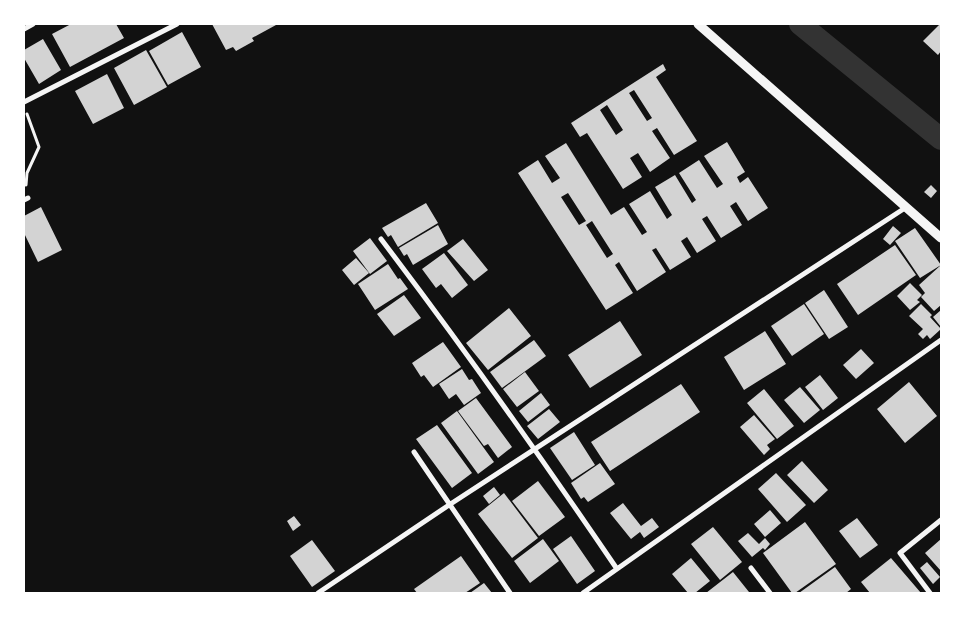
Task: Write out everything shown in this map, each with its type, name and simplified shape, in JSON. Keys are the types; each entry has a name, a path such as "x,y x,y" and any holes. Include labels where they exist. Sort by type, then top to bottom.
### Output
{"street":[{"path":"24,29 33,24"},
{"path":"24,102 177,24"},
{"path":"698,24 941,238"},
{"path":"318,593 905,208"},
{"path":"381,239 535,449 617,569"},
{"path":"583,593 941,340"},
{"path":"414,452 510,593"},
{"path":"930,593 900,554 941,520"},
{"path":"751,568 770,593"}],"path":[{"path":"26,111 39,147 27,173 26,199"}],"building":[{"path":"71,24 116,24 124,38 70,67 52,34"},
{"path":"212,24 276,25 252,38 254,41 236,51 233,47 226,50"},
{"path":"940,24 941,51 938,55 923,41"},
{"path":"182,32 201,67 168,85 149,51"},
{"path":"43,39 61,70 39,84 24,58 24,50"},
{"path":"146,50 167,87 134,105 114,68"},
{"path":"663,64 666,70 656,77 697,141 674,155 657,128 652,131 670,158 650,172 638,153 630,158 642,177 623,189 587,133 580,137 571,123","holes":["634,90 652,118 647,121 629,93","607,105 623,130 616,135 600,110"]},
{"path":"107,74 124,108 93,124 75,91"},
{"path":"727,142 745,172 737,177 740,183 748,177 768,208 748,221 736,202 730,206 742,225 721,238 707,216 702,219 716,241 697,253 687,237 681,241 691,257 670,270 656,248 652,250 666,272 637,291 619,262 615,265 633,293 606,310 518,173 538,160 552,183 560,178 545,156 566,143 611,215 624,207 642,235 647,232 629,204 650,191 667,219 672,215 655,187 675,175 692,203 696,200 679,173 699,160 717,188 723,184 704,156","holes":["568,193 586,221 579,225 561,197","592,221 613,254 607,258 586,225"]},
{"path":"931,185 937,191 931,198 924,192"},
{"path":"426,203 438,223 398,247 391,235 388,237 382,228"},
{"path":"41,207 62,250 38,262 24,233 24,216"},
{"path":"438,225 448,244 413,265 407,254 404,256 399,248"},
{"path":"893,226 901,233 890,245 883,239"},
{"path":"915,228 941,265 920,278 895,241"},
{"path":"370,238 387,261 370,274 353,251"},
{"path":"463,239 488,270 474,281 447,251"},
{"path":"895,245 916,275 858,315 837,284"},
{"path":"444,253 468,285 452,298 441,284 436,288 422,269"},
{"path":"356,258 369,273 354,285 342,270"},
{"path":"388,264 398,279 400,278 408,289 375,310 358,284"},
{"path":"941,265 941,305 934,311 921,297 925,293 919,285"},
{"path":"910,283 922,295 917,300 920,302 910,310 897,296"},
{"path":"824,290 848,327 829,339 805,303"},
{"path":"404,295 421,318 394,336 377,314"},
{"path":"804,304 824,334 792,356 771,326"},
{"path":"921,304 932,315 930,317 941,329 930,339 927,335 923,339 918,334 923,329 909,316"},
{"path":"509,308 531,336 488,370 466,343"},
{"path":"941,310 941,327 933,317"},
{"path":"620,321 642,355 590,388 568,355"},
{"path":"765,331 786,364 744,390 724,357"},
{"path":"534,340 546,356 502,388 490,372"},
{"path":"443,342 461,367 433,387 424,375 421,377 412,363"},
{"path":"861,349 874,363 856,379 843,365"},
{"path":"462,369 469,380 472,379 481,393 464,405 456,394 449,399 439,384"},
{"path":"525,372 539,391 517,407 503,389"},
{"path":"820,375 838,398 823,410 805,387"},
{"path":"909,382 937,416 905,443 877,409"},
{"path":"681,384 700,412 610,471 591,442"},
{"path":"800,387 820,410 804,423 784,400"},
{"path":"764,389 794,426 777,439 747,403"},
{"path":"541,393 550,405 528,422 519,411"},
{"path":"476,398 512,447 498,458 488,444 484,446 458,411"},
{"path":"549,409 560,422 538,439 527,426"},
{"path":"457,411 494,462 478,474 441,423"},
{"path":"754,415 775,439 767,445 770,449 764,455 740,427"},
{"path":"437,425 472,473 452,488 416,439"},
{"path":"574,432 595,465 572,480 550,448"},
{"path":"802,461 828,490 814,503 787,475"},
{"path":"600,463 615,484 588,502 584,497 581,499 571,483"},
{"path":"776,473 806,505 787,522 758,489"},
{"path":"538,481 565,517 539,536 512,501"},
{"path":"494,487 500,495 489,504 483,496"},
{"path":"504,493 538,538 512,558 478,514"},
{"path":"623,503 641,526 652,518 659,527 644,538 640,532 631,539 610,513"},
{"path":"770,510 781,523 765,537 754,524"},
{"path":"294,516 301,525 293,531 287,521"},
{"path":"857,518 878,545 860,558 839,531"},
{"path":"805,522 836,564 795,593 792,593 763,553"},
{"path":"713,527 742,562 720,580 691,544"},
{"path":"748,533 759,544 765,538 770,544 765,550 763,548 752,557 738,541"},
{"path":"571,536 595,571 577,584 553,549"},
{"path":"543,539 559,561 530,583 514,561"},
{"path":"941,539 941,571 925,553"},
{"path":"312,540 335,571 312,587 290,556"},
{"path":"461,556 480,583 465,593 417,593 414,589"},
{"path":"691,558 710,581 695,593 688,593 672,574"},
{"path":"891,558 921,593 870,593 861,582"},
{"path":"927,562 940,577 933,584 920,568"},
{"path":"835,567 851,589 846,593 799,593"},
{"path":"733,572 749,592 706,593"},
{"path":"484,583 492,593 470,593"}],"waterway":[{"path":"800,24 941,139"}]}
